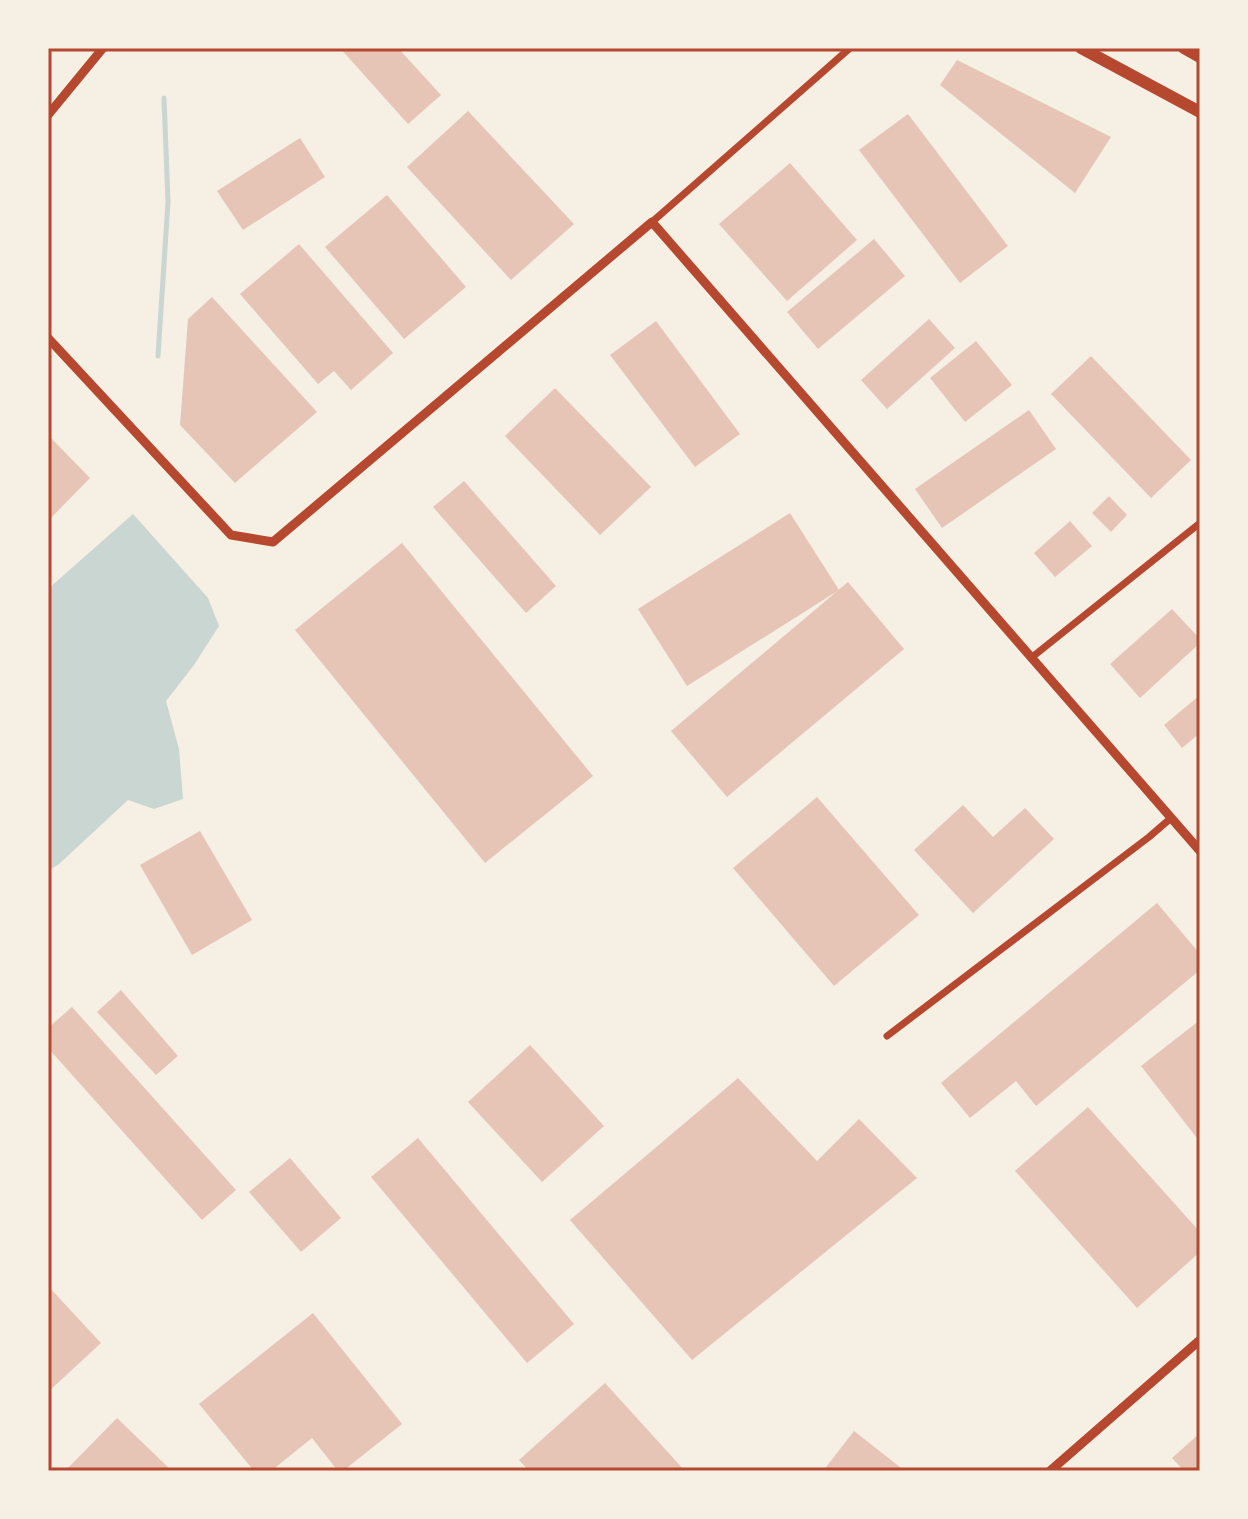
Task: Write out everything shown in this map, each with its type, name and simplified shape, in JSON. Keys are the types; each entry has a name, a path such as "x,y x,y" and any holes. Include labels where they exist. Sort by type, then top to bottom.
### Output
{"highway":[{"path":"1081,48 1200,112"},
{"path":"1184,48 1200,57"}],"street":[{"path":"48,115 103,48"},
{"path":"48,338 231,535 273,542 652,222 850,48"},
{"path":"652,222 1200,851"},
{"path":"1031,658 1200,523"},
{"path":"887,1036 1171,818"},
{"path":"1050,1471 1200,1340"}],"shaded area":[{"path":"133,514 208,598 219,626 166,701 179,749 183,799 154,809 128,800 48,871 48,589"}],"building":[{"path":"340,48 398,48 441,95 408,124"},
{"path":"957,60 1111,137 1075,193 940,85"},
{"path":"468,111 574,224 511,280 407,167"},
{"path":"908,114 1008,246 960,283 859,150"},
{"path":"300,138 325,177 243,230 217,191"},
{"path":"790,163 857,240 787,301 719,224"},
{"path":"387,195 466,287 404,339 325,247"},
{"path":"874,239 905,276 818,349 787,312"},
{"path":"299,244 393,353 351,390 334,371 318,384 240,294"},
{"path":"212,297 317,412 235,483 180,425 188,319"},
{"path":"929,319 955,348 887,409 861,380"},
{"path":"656,321 740,434 695,467 610,355"},
{"path":"976,341 1012,385 965,422 930,378"},
{"path":"1091,356 1191,460 1151,498 1051,394"},
{"path":"555,388 651,487 600,535 505,436"},
{"path":"1029,410 1056,449 942,528 915,489"},
{"path":"48,435 90,478 48,521"},
{"path":"464,481 556,586 526,613 433,507"},
{"path":"1109,496 1127,515 1111,532 1092,513"},
{"path":"790,513 839,590 687,686 638,609"},
{"path":"1070,521 1092,546 1055,577 1034,553"},
{"path":"402,543 593,776 485,863 295,630"},
{"path":"848,582 904,649 727,797 671,731"},
{"path":"1172,609 1200,639 1200,643 1140,698 1110,664"},
{"path":"1200,695 1200,733 1182,748 1164,725"},
{"path":"817,797 919,915 834,986 733,868"},
{"path":"963,805 993,837 1025,808 1054,839 973,913 914,850"},
{"path":"200,831 252,920 192,955 140,865"},
{"path":"1157,903 1200,954 1200,970 1036,1106 1016,1081 970,1118 941,1083"},
{"path":"121,990 178,1056 156,1075 97,1012"},
{"path":"72,1007 236,1190 202,1220 48,1048 48,1028"},
{"path":"1200,1020 1200,1142 1141,1066"},
{"path":"530,1045 604,1126 542,1182 468,1102"},
{"path":"738,1078 817,1161 859,1119 917,1178 692,1360 570,1220"},
{"path":"1088,1107 1200,1232 1200,1252 1137,1308 1015,1171"},
{"path":"418,1138 574,1324 527,1363 371,1177"},
{"path":"290,1158 341,1218 301,1252 249,1192"},
{"path":"48,1286 101,1343 48,1392"},
{"path":"313,1313 402,1424 343,1471 338,1471 312,1438 271,1471 254,1471 199,1404"},
{"path":"605,1383 685,1471 529,1471 519,1460"},
{"path":"117,1418 172,1471 65,1471"},
{"path":"854,1431 905,1471 823,1471"},
{"path":"1200,1433 1200,1471 1184,1471 1172,1458"}],"waterway":[{"path":"158,356 168,202 164,98"}]}
